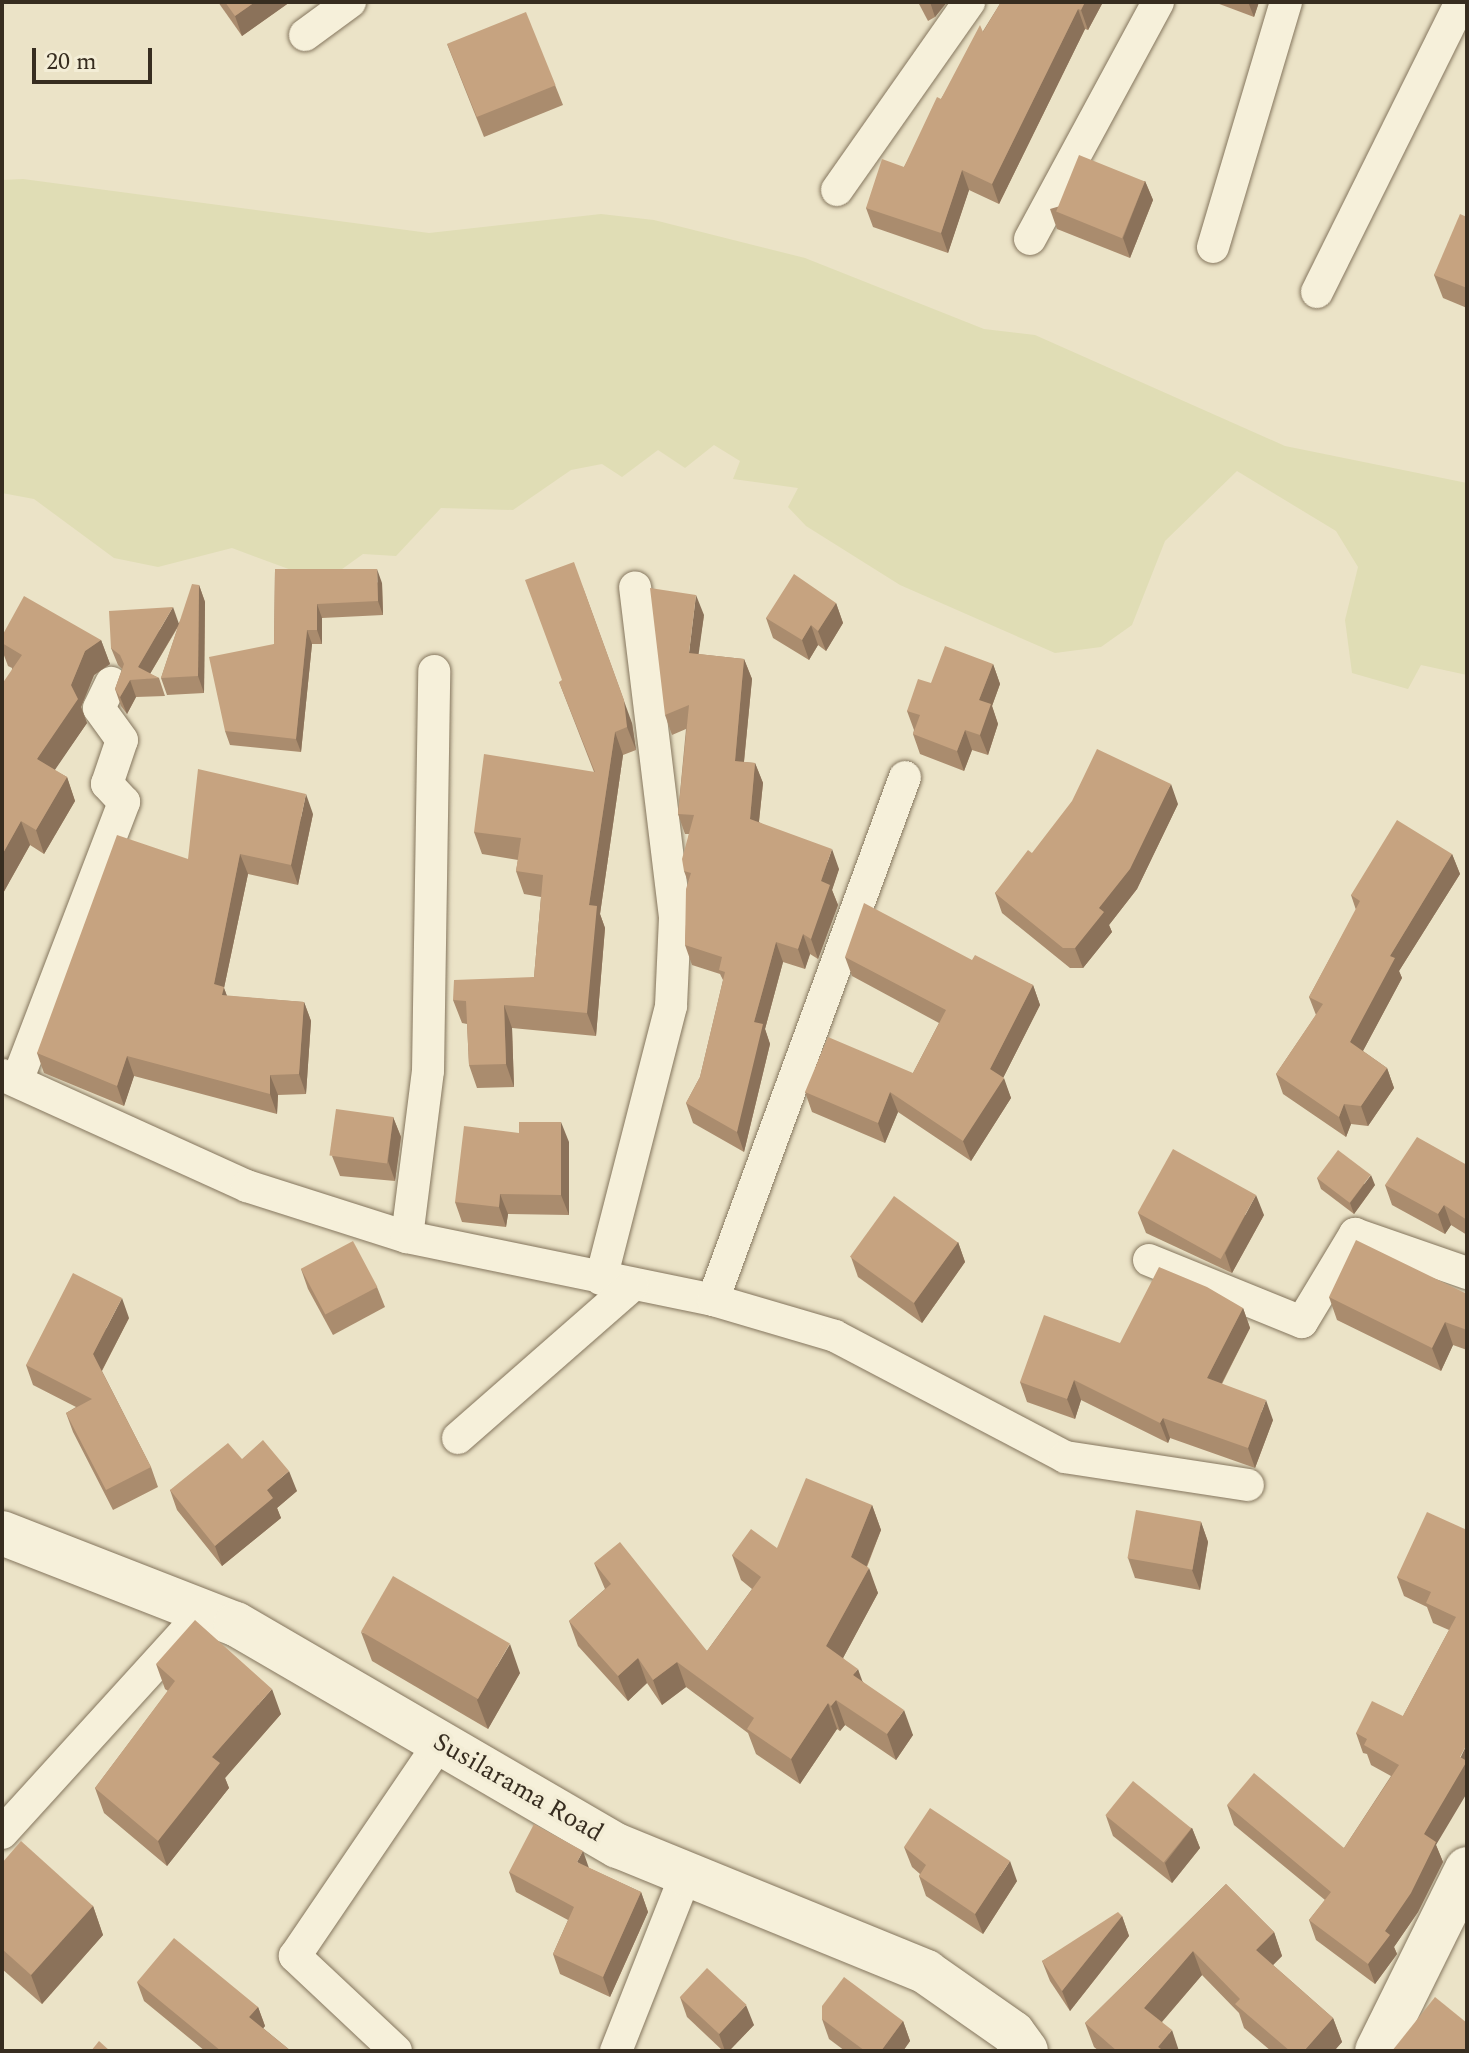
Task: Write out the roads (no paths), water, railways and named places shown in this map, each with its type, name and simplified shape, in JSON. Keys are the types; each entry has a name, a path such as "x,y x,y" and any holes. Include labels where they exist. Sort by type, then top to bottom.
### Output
{"street":[{"path":"305,35 350,2"},
{"path":"837,190 969,2"},
{"path":"1030,239 1158,2"},
{"path":"1213,247 1286,2"},
{"path":"1317,292 1461,2"},
{"path":"601,1279 671,1006 675,917 635,587"},
{"path":"407,1237 428,1071 434,671"},
{"path":"111,683 99,708 122,740 107,784 124,802 9,1078 247,1186 407,1237 713,1300 835,1336 1065,1457 1248,1485"},
{"path":"713,1300 905,777"},
{"path":"1149,1260 1302,1322 1355,1234 1467,1273"},
{"path":"458,1438 633,1285"},
{"name":"Susilarama Road","path":"2,1533 236,1624 618,1846 926,1972 1013,2033 1026,2051"},
{"path":"2,1833 203,1612"},
{"path":"396,2051 295,1956 440,1743"},
{"path":"1377,2051 1467,1869"},
{"path":"616,2051 686,1874"}]}
